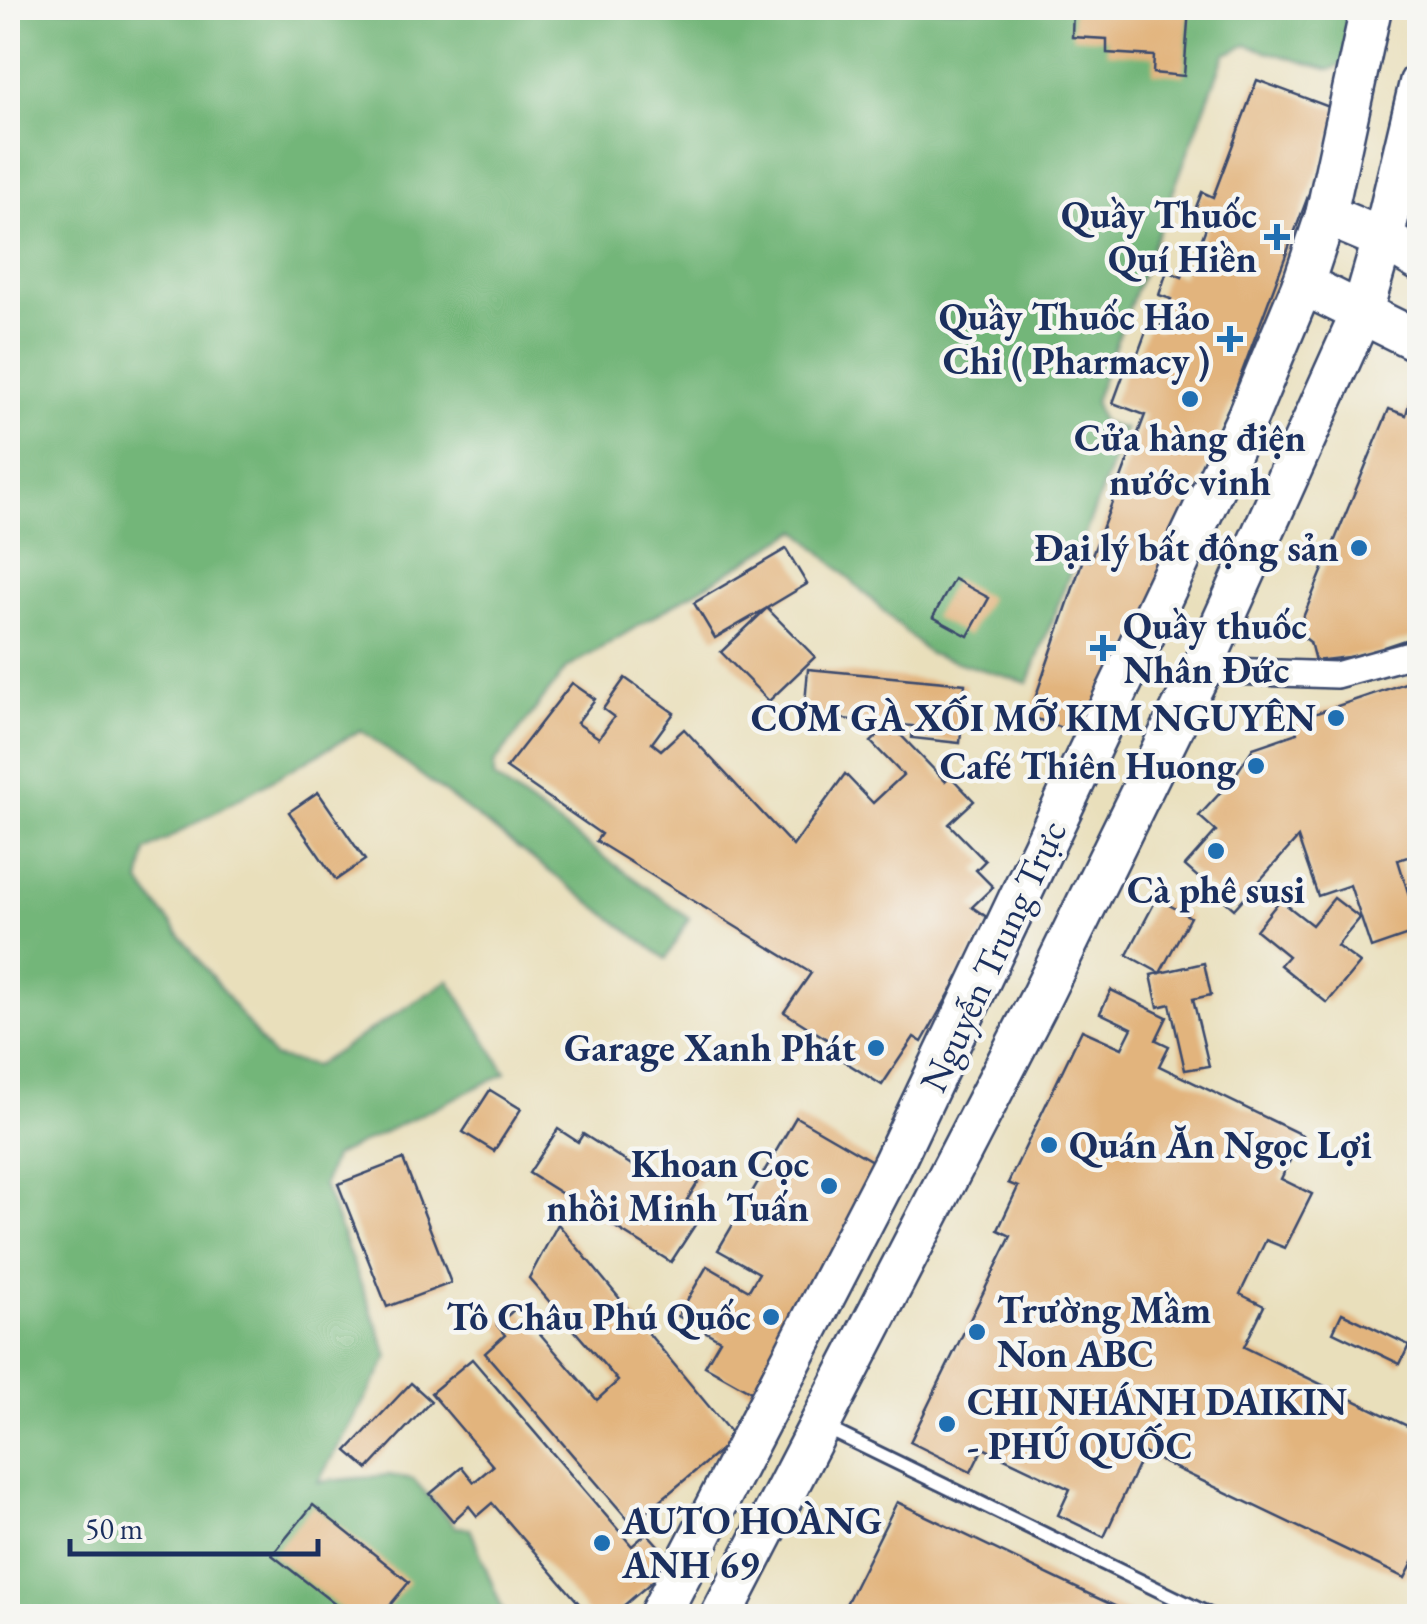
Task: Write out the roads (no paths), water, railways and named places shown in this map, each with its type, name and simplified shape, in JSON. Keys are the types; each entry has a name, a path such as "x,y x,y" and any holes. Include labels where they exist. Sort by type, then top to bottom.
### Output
{"main road":[{"name":"Nguyễn Trung Trực","path":"659,1616 892,1166 1248,416 1303,284 1326,215 1371,8"},
{"name":"Nguyễn Trung Trực","path":"721,1616 1039,1000 1201,670 1362,312 1384,239 1420,83"},
{"path":"1326,215 1384,239 1420,261"},
{"path":"1303,284 1420,342"}],"street":[{"path":"1201,670 1336,675 1420,652"}],"lane":[{"path":"820,1425 1212,1616"}],"place":[{"name":"Quầy Thuốc Quí Hiền","path":"1277,237"},
{"name":"Quầy Thuốc Hảo Chi ( Pharmacy )","path":"1230,339"},
{"name":"Cửa hàng điện nước vinh","path":"1190,399"},
{"name":"Đại lý bất động sản","path":"1359,548"},
{"name":"Quầy thuốc Nhân Đức","path":"1103,648"},
{"name":"CƠM GÀ XỐI MỠ KIM NGUYÊN","path":"1336,718"},
{"name":"Café Thiên Huong","path":"1256,766"},
{"name":"Cà phê susi","path":"1216,851"},
{"name":"Garage Xanh Phát","path":"876,1048"},
{"name":"Quán Ăn Ngọc Lợi","path":"1049,1145"},
{"name":"Khoan Cọc nhồi Minh Tuấn","path":"829,1186"},
{"name":"Tô Châu Phú Quốc","path":"771,1317"},
{"name":"Trường Mầm Non ABC","path":"977,1332"},
{"name":"CHI NHÁNH DAIKIN - PHÚ QUỐC","path":"947,1424"},
{"name":"AUTO HOÀNG ANH 69","path":"602,1543"}]}
